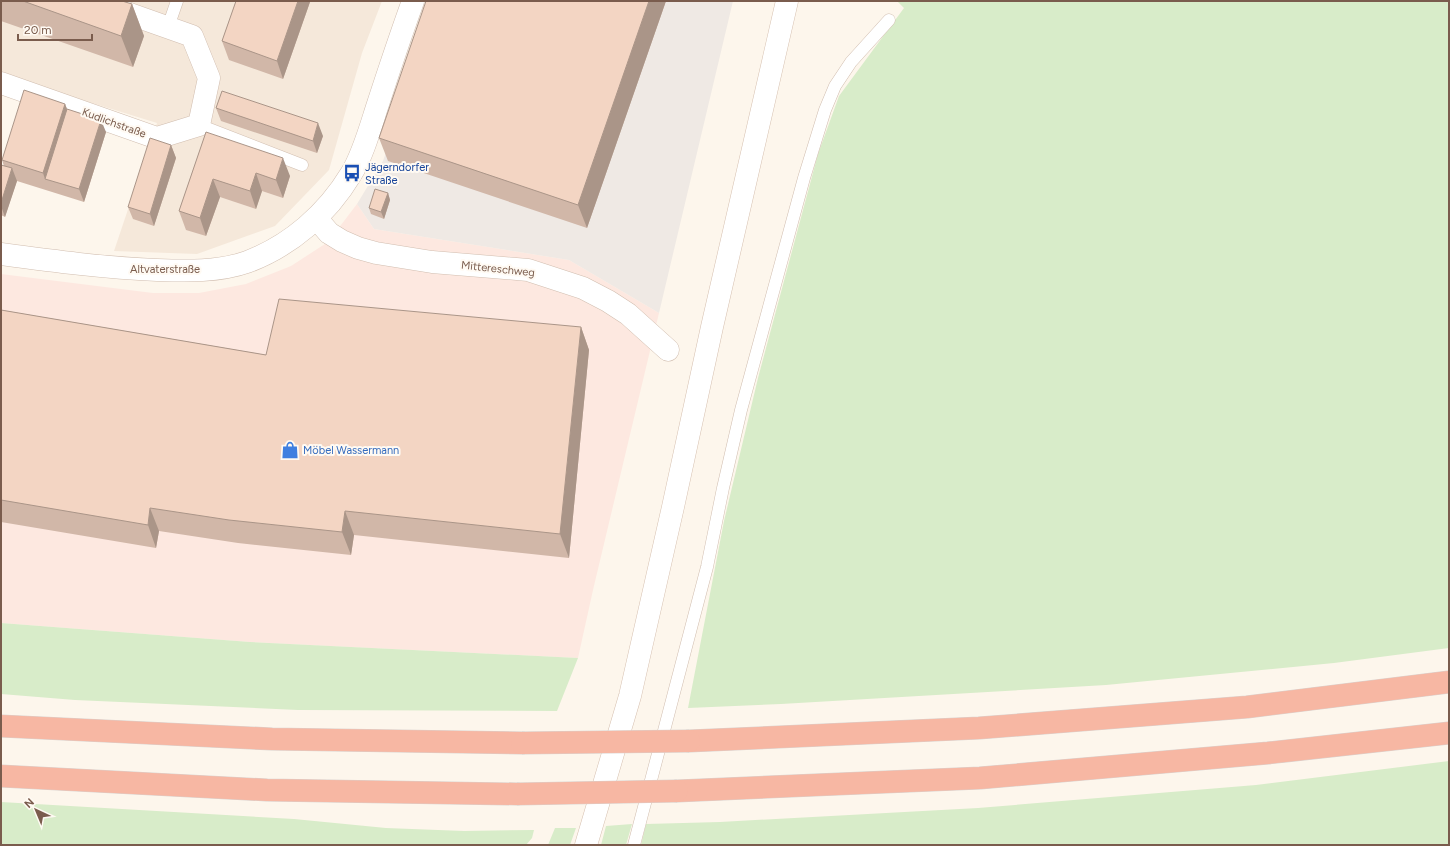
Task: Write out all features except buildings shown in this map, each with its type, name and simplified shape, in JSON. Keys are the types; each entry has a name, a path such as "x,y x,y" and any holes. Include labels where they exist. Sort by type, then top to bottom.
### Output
{"highway":[{"path":"1,726 272,739 522,743 689,741 979,728 1231,709 1449,682"},
{"path":"1,776 267,790 517,794 677,791 980,778 1268,753 1449,733"}],"street":[{"path":"93,1 192,36 209,78 199,125"},
{"path":"316,219 332,201 352,173 366,139 413,1"},
{"path":"586,845 631,688 787,1"},
{"name":"Kudlichstraße","path":"1,83 157,138 199,125"},
{"name":"Altvaterstraße","path":"1,254 125,269 186,271 218,268 246,262 271,251 289,240 316,219"},
{"name":"Mittereschweg","path":"316,219 329,233 342,241 358,248 376,253 432,262 528,270 583,288 608,300 628,314 668,350"}],"lane":[{"path":"168,27 177,1"},
{"path":"634,845 707,567 741,410 804,178 825,110 835,86 851,62 889,20"},
{"path":"199,125 302,165"}],"shaded area":[{"path":"1,1 382,1 362,53 329,170 275,226 197,254 114,251 157,123 1,75"},
{"path":"438,1 733,1 659,313 569,260 374,229 357,204 383,161"},
{"name":"Möbel Wassermann","path":"357,204 374,229 569,260 659,313 578,658 250,642 1,623 1,274 153,293 199,293 246,284 291,266 328,242"}],"green space":[{"path":"897,1 1449,1 1449,648 1334,663 1106,685 688,708 724,521 758,378 818,154 839,96 904,8"},
{"path":"1,623 250,642 578,658 557,711 298,710 75,700 1,694"},
{"path":"1449,761 1449,845 641,845 646,824 720,822 978,808 1256,785"},
{"path":"1,802 294,819 386,828 464,831 534,830 532,838 526,845 1,845"},
{"path":"632,824 626,845 601,845 606,826"},
{"path":"555,828 576,828 570,845 548,845"}],"place":[{"name":"Jägerndorfer Straße","path":"352,173"},
{"name":"Möbel Wassermann","path":"290,450"}]}
